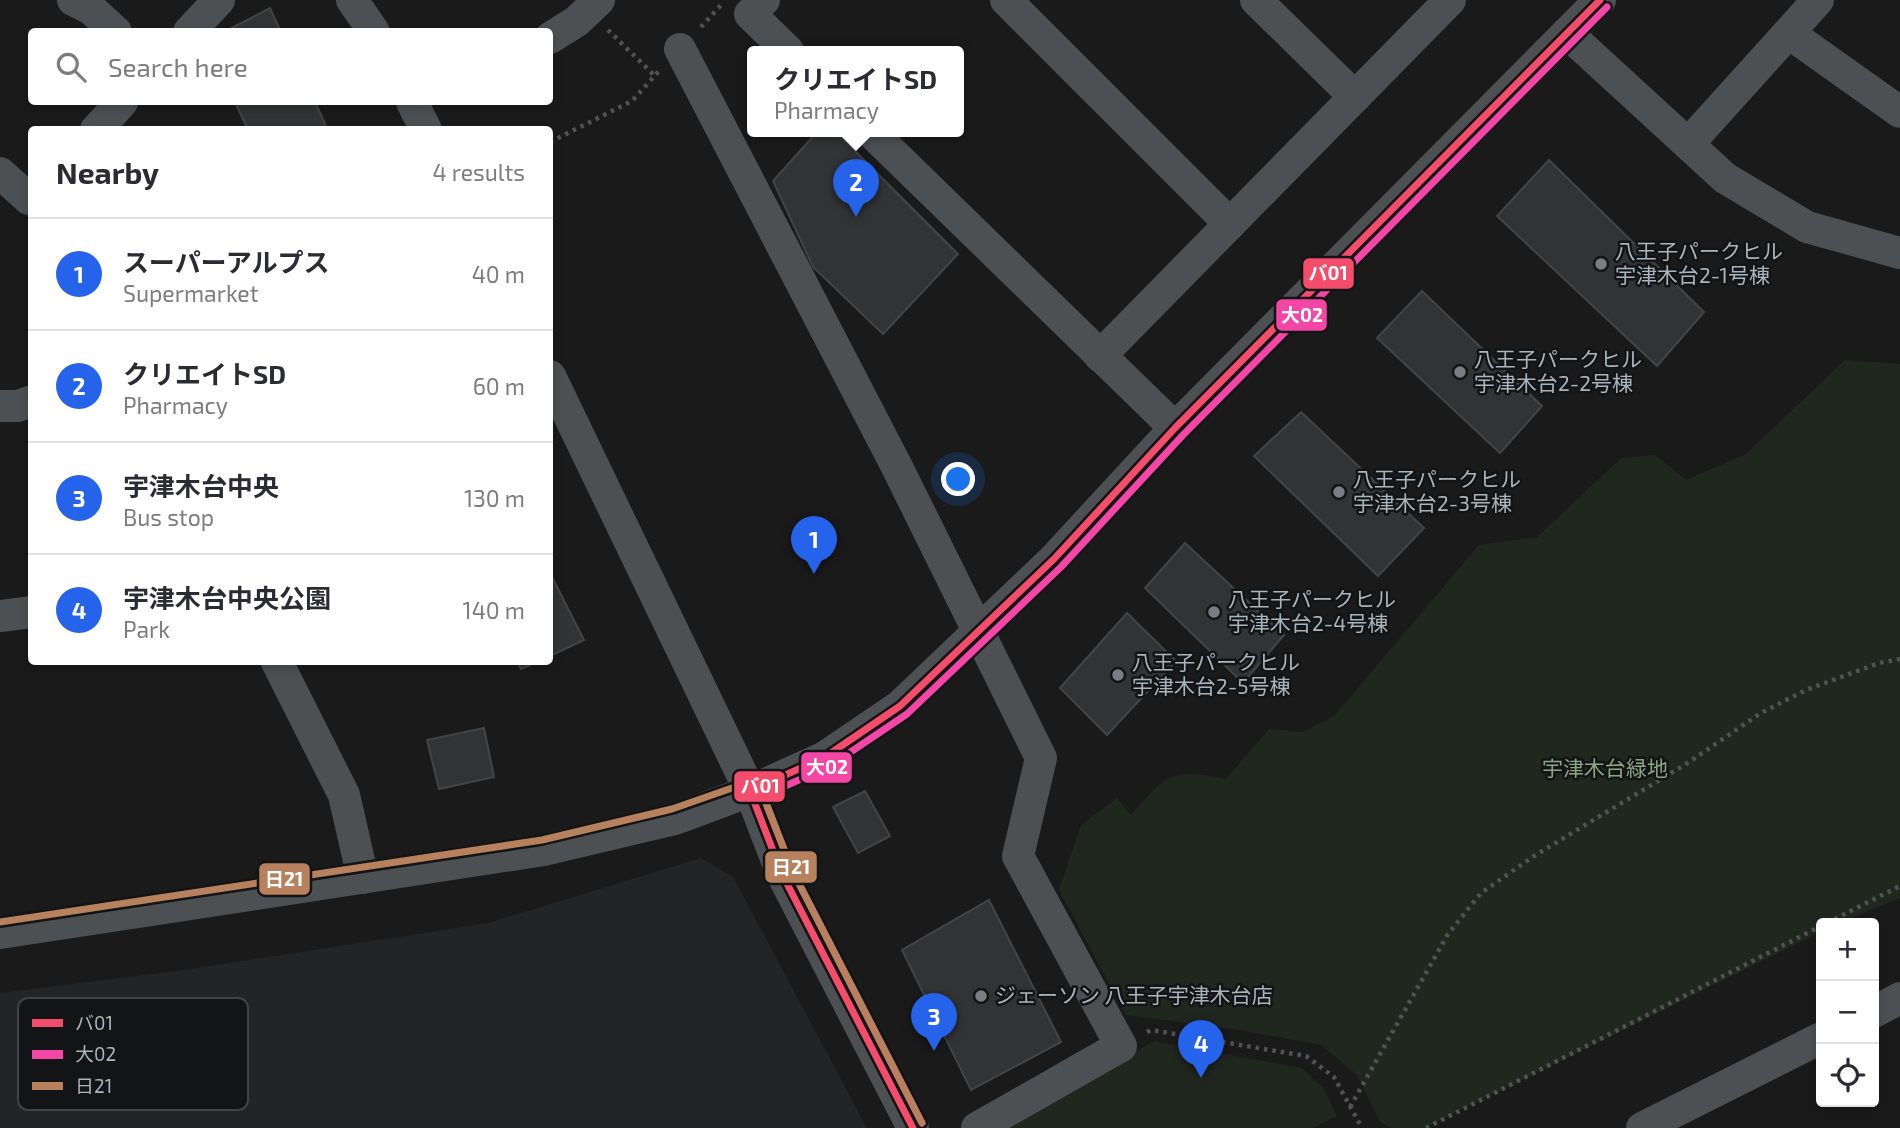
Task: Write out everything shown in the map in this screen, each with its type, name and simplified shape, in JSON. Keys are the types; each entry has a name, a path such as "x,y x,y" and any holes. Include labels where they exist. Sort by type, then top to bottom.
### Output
{"street":[{"path":"73,0 91,9 112,28"},
{"path":"193,28 219,0"},
{"path":"352,0 371,28"},
{"path":"764,0 750,14 783,46"},
{"path":"1006,0 1230,224"},
{"path":"1256,0 1355,97"},
{"path":"1100,356 1450,0"},
{"path":"0,933 544,850 675,819 750,791 825,757 900,706 1054,559 1175,428 1600,0"},
{"path":"1689,145 1818,0"},
{"path":"553,36 594,6"},
{"path":"1567,33 1725,178 1807,226 1900,253"},
{"path":"1790,34 1900,112"},
{"path":"680,49 897,467 1041,758 1018,856 1121,1046 977,1128"},
{"path":"100,126 119,105"},
{"path":"876,137 1175,428"},
{"path":"0,173 28,197"},
{"path":"553,384 750,791 782,874 913,1128"},
{"path":"0,406 18,406 28,402"},
{"path":"0,616 28,612"},
{"path":"279,665 344,795 363,878"},
{"path":"1879,1009 1900,998"},
{"path":"1643,1128 1816,1041"}],"path":[{"path":"553,140 632,101 725,0"},
{"path":"594,6 655,76"},
{"path":"1350,1107 1448,934 1481,893 1534,856 1686,764 1761,713 1807,690 1879,663 1900,659"},
{"path":"1837,918 1900,886"},
{"path":"1426,1128 1816,929"},
{"path":"1121,1046 1151,1030 1307,1056 1334,1077 1362,1128"}],"shaded area":[{"path":"701,858 733,877 867,1128 0,1128 0,993 184,970 488,923"}],"green space":[{"name":"宇津木台緑地","path":"1845,360 1900,364 1900,898 1852,918 1816,918 1816,934 1425,1128 1391,1128 1380,1122 1357,1075 1321,1045 1240,1030 1126,1015 1059,890 1081,825 1117,798 1131,815 1154,790 1171,777 1193,774 1226,779 1269,729 1302,732 1334,716 1479,545 1537,537 1621,458 1656,455 1686,480 1746,454"},
{"path":"1154,1041 1302,1068 1324,1089 1337,1116 1313,1128 1001,1128"}],"building":[{"path":"270,8 279,28 232,28"},
{"path":"236,105 316,105 326,126 246,126"},
{"path":"813,137 841,137 958,254 883,334 813,267 773,181"},
{"name":"八王子パークヒル 宇津木台2-1号棟","path":"1549,160 1704,312 1657,366 1497,216"},
{"name":"八王子パークヒル 宇津木台2-2号棟","path":"1422,291 1542,406 1500,453 1377,338"},
{"name":"八王子パークヒル 宇津木台2-3号棟","path":"1301,412 1424,528 1378,576 1254,456"},
{"name":"八王子パークヒル 宇津木台2-4号棟","path":"1185,543 1284,635 1243,683 1145,588"},
{"path":"553,579 584,640 553,655"},
{"name":"八王子パークヒル 宇津木台2-5号棟","path":"1127,613 1176,661 1107,735 1060,688"},
{"path":"484,728 494,777 439,789 427,740"},
{"path":"865,791 890,836 858,853 833,807"},
{"name":"ジェーソン 八王子宇津木台店","path":"989,900 1061,1042 971,1090 902,950"}],"transit line":[{"name":"バ01","path":"913,1128 782,874 750,791 825,757 900,706 1054,559 1175,428 1600,0"},
{"name":"大02","path":"922,1123 792,870 763,796 830,766 907,714 1061,567 1183,435 1607,7"},
{"name":"日21","path":"0,922 542,840 672,809 752,781 760,787 792,870 922,1123"}],"place":[{"name":"クリエイトSD","path":"856,217"},
{"name":"八王子パークヒル 宇津木台2-1号棟","path":"1601,264"},
{"name":"八王子パークヒル 宇津木台2-2号棟","path":"1460,372"},
{"name":"八王子パークヒル 宇津木台2-3号棟","path":"1339,492"},
{"name":"スーパーアルプス","path":"814,574"},
{"name":"八王子パークヒル 宇津木台2-4号棟","path":"1214,612"},
{"name":"八王子パークヒル 宇津木台2-5号棟","path":"1118,675"},
{"name":"ジェーソン 八王子宇津木台店","path":"981,996"},
{"name":"宇津木台中央","path":"934,1051"},
{"name":"宇津木台中央公園","path":"1201,1078"}]}
